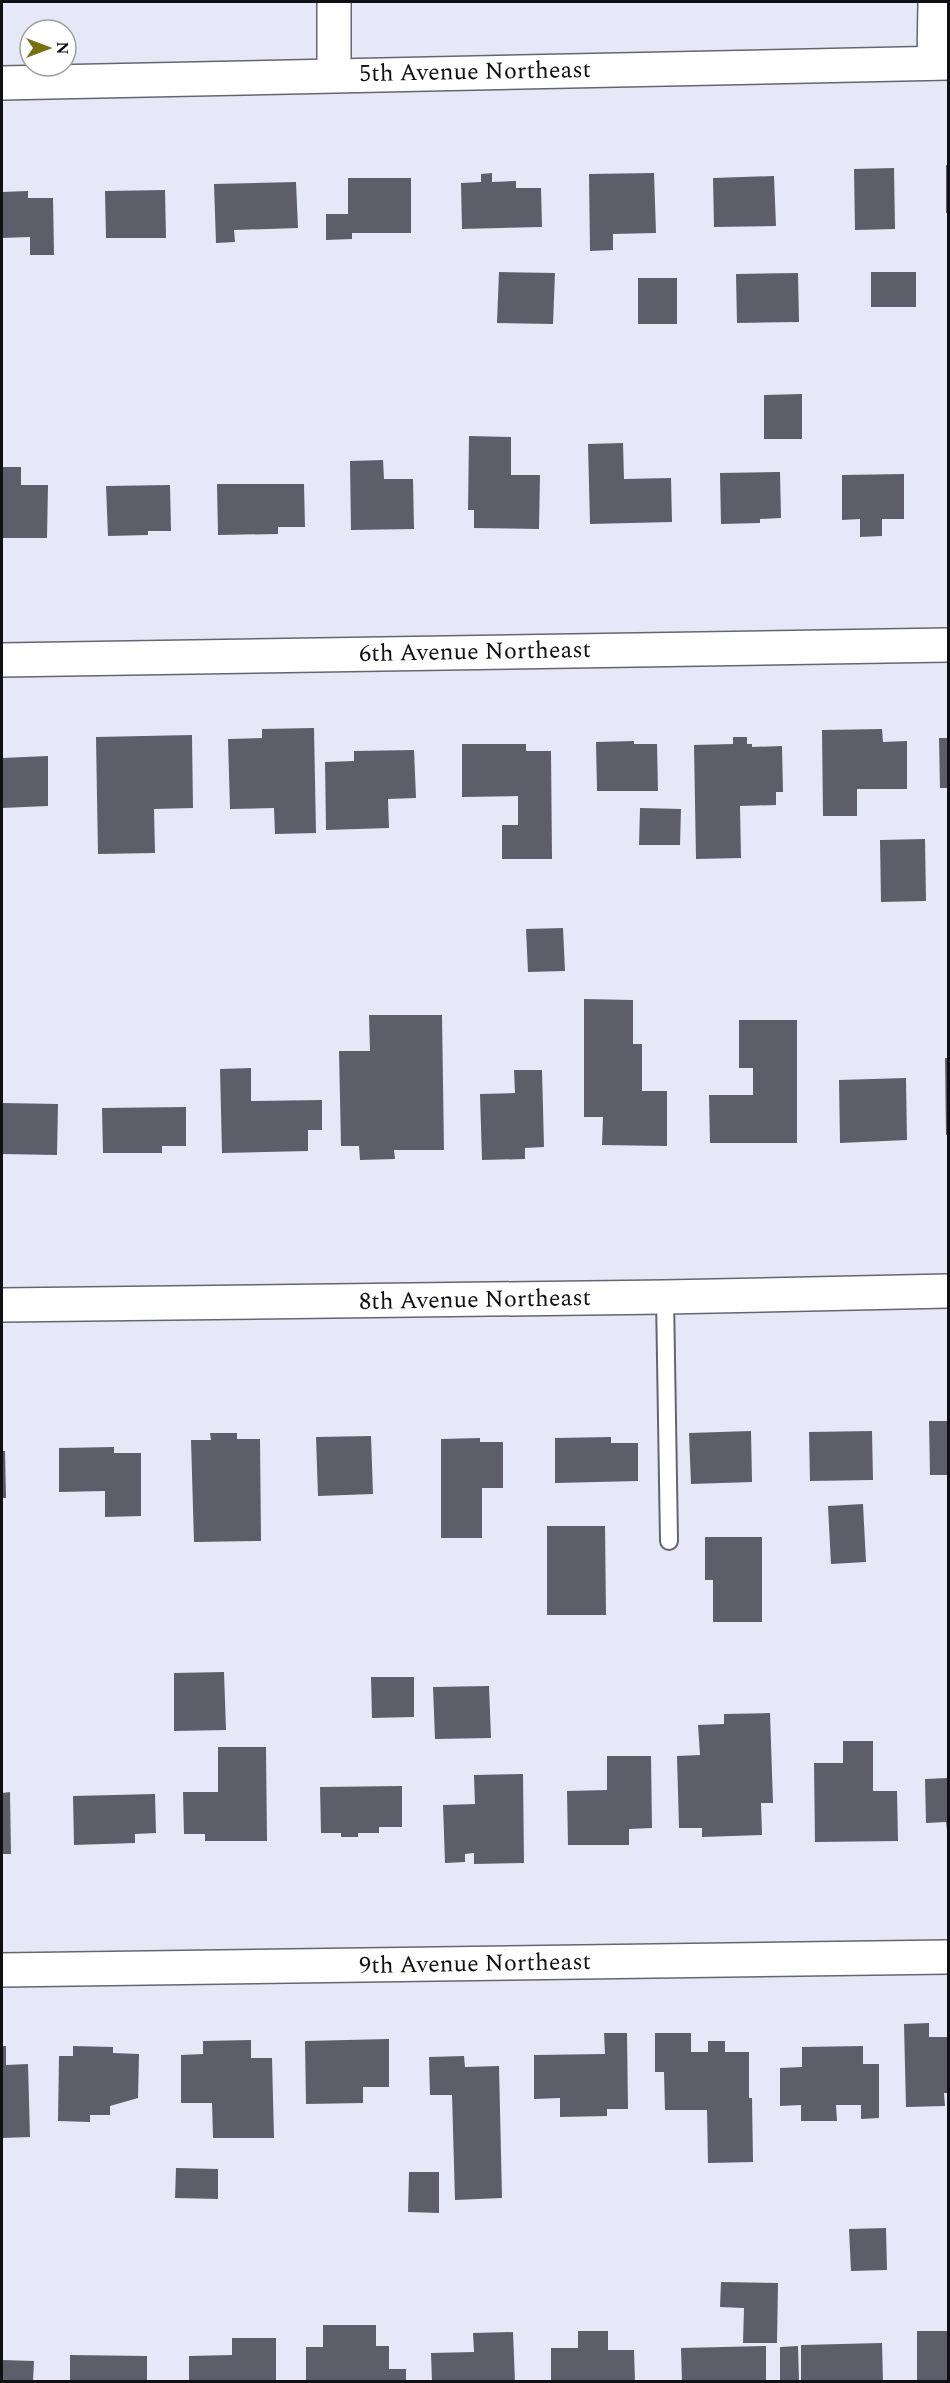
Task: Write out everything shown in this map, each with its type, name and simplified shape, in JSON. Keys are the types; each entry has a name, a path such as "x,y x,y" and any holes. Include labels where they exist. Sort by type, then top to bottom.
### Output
{"street":[{"path":"333,75 334,2"},
{"path":"935,2 941,63"},
{"name":"5th Avenue Northeast","path":"2,82 941,63"},
{"name":"6th Avenue Northeast","path":"2,660 948,645"},
{"name":"8th Avenue Northeast","path":"2,1305 665,1297 948,1291"},
{"name":"9th Avenue Northeast","path":"2,1970 948,1957"}],"lane":[{"path":"665,1297 669,1540"}],"building":[{"path":"946,165 948,165 948,213 946,213"},
{"path":"894,168 895,229 855,230 854,169"},
{"path":"492,173 492,182 516,181 516,188 541,188 542,227 462,229 461,183 481,182 481,174"},
{"path":"654,173 656,233 613,234 613,250 590,251 589,174"},
{"path":"774,176 776,226 714,227 713,178"},
{"path":"348,178 411,178 411,233 352,233 352,239 326,240 326,214 348,214"},
{"path":"296,182 298,228 234,230 235,242 216,243 214,184"},
{"path":"165,190 166,238 106,238 105,191"},
{"path":"28,191 28,198 53,198 54,255 30,255 30,237 2,238 2,192"},
{"path":"499,272 555,273 553,324 497,323"},
{"path":"871,272 916,272 916,307 871,307"},
{"path":"798,273 799,322 737,323 736,274"},
{"path":"638,278 677,278 677,324 638,324"},
{"path":"802,394 802,439 764,439 764,395"},
{"path":"469,436 511,437 511,475 540,475 539,529 474,528 474,510 468,510"},
{"path":"623,443 624,479 671,478 672,522 590,524 588,444"},
{"path":"383,460 384,479 413,479 414,529 351,530 350,461"},
{"path":"2,467 21,467 21,485 48,485 47,538 2,538"},
{"path":"780,472 781,518 760,519 760,523 721,524 720,473"},
{"path":"904,474 904,519 882,519 882,536 860,537 860,519 842,520 842,475"},
{"path":"217,484 304,484 305,527 278,527 278,534 218,535"},
{"path":"170,485 171,531 148,531 148,535 108,536 106,486"},
{"path":"314,728 316,833 275,834 274,808 230,809 228,739 262,738 262,729"},
{"path":"882,729 883,742 907,741 907,789 857,789 857,816 823,816 822,730"},
{"path":"192,735 193,808 154,809 155,853 98,854 96,737"},
{"path":"733,737 747,737 747,744 752,744 752,747 782,746 783,792 776,792 776,805 740,806 741,858 696,859 694,745 733,744"},
{"path":"939,738 948,738 948,788 940,788"},
{"path":"634,741 634,744 657,744 658,791 597,791 596,742"},
{"path":"462,744 526,744 526,751 551,751 552,859 502,859 502,825 518,825 518,796 462,797"},
{"path":"414,750 416,798 388,799 389,828 326,830 325,762 354,761 354,751"},
{"path":"48,756 48,806 2,808 2,758"},
{"path":"640,808 681,809 680,845 639,845"},
{"path":"925,839 926,901 881,902 880,840"},
{"path":"563,928 565,971 528,972 526,929"},
{"path":"584,999 633,1000 633,1044 642,1044 642,1091 667,1091 667,1146 602,1145 603,1117 584,1117"},
{"path":"369,1015 442,1015 444,1150 394,1150 395,1159 360,1160 359,1146 341,1146 339,1051 370,1051"},
{"path":"739,1020 797,1020 797,1143 710,1143 709,1095 753,1095 753,1068 739,1068"},
{"path":"945,1058 948,1058 948,1135 946,1135"},
{"path":"251,1068 251,1101 322,1100 322,1130 308,1130 308,1151 222,1153 220,1069"},
{"path":"514,1070 542,1070 544,1147 525,1148 525,1159 482,1160 480,1094 515,1093"},
{"path":"906,1078 907,1140 840,1143 839,1080"},
{"path":"2,1103 58,1104 57,1155 2,1154"},
{"path":"186,1107 186,1146 162,1146 162,1153 103,1153 102,1108"},
{"path":"929,1421 948,1421 948,1475 930,1475"},
{"path":"751,1431 752,1482 691,1484 689,1433"},
{"path":"872,1431 873,1480 810,1481 809,1432"},
{"path":"210,1433 237,1433 237,1439 260,1439 261,1541 194,1542 191,1440 211,1440"},
{"path":"371,1436 373,1494 318,1496 316,1437"},
{"path":"611,1437 611,1443 638,1443 638,1481 555,1483 555,1438"},
{"path":"480,1438 480,1442 503,1442 503,1488 482,1488 482,1538 441,1538 441,1439"},
{"path":"114,1447 114,1453 141,1453 141,1516 105,1517 105,1491 59,1492 59,1448"},
{"path":"2,1451 5,1451 6,1498 2,1498"},
{"path":"863,1504 866,1562 831,1564 828,1506"},
{"path":"547,1526 605,1526 606,1615 547,1615"},
{"path":"705,1537 762,1537 762,1622 713,1622 713,1580 705,1580"},
{"path":"224,1672 226,1730 174,1731 174,1673"},
{"path":"371,1677 414,1677 414,1717 372,1718"},
{"path":"489,1686 491,1738 435,1739 433,1687"},
{"path":"770,1713 773,1803 761,1803 762,1835 702,1837 702,1828 679,1828 677,1756 700,1755 698,1725 724,1724 724,1714"},
{"path":"843,1741 873,1741 873,1791 897,1791 898,1841 815,1842 814,1763 843,1763"},
{"path":"218,1747 266,1747 267,1841 205,1841 205,1834 184,1834 183,1792 218,1792"},
{"path":"607,1756 651,1756 652,1828 629,1829 629,1845 568,1845 567,1791 607,1790"},
{"path":"523,1774 524,1863 474,1864 474,1853 465,1854 465,1862 445,1863 443,1805 475,1804 474,1775"},
{"path":"948,1778 947,1830 946,1822 926,1823 925,1779"},
{"path":"402,1786 402,1827 379,1827 379,1833 358,1833 358,1837 341,1837 341,1833 321,1833 320,1787"},
{"path":"10,1792 11,1854 2,1854 2,1793"},
{"path":"155,1794 156,1833 135,1834 135,1843 74,1845 73,1796"},
{"path":"929,2023 929,2037 948,2037 948,2093 944,2093 945,2106 906,2107 904,2024"},
{"path":"604,2033 627,2033 628,2109 607,2109 607,2116 560,2117 560,2098 534,2099 534,2055 605,2054"},
{"path":"655,2033 691,2033 691,2052 708,2052 708,2041 725,2041 725,2052 749,2052 753,2162 708,2163 707,2110 665,2110 664,2072 655,2072"},
{"path":"389,2039 389,2087 363,2087 363,2103 306,2104 305,2041"},
{"path":"251,2040 251,2058 272,2058 274,2138 213,2138 212,2103 181,2103 181,2055 203,2054 203,2041"},
{"path":"2,2046 6,2046 6,2065 28,2064 30,2137 2,2138"},
{"path":"73,2046 113,2047 113,2053 139,2054 138,2098 110,2106 110,2115 90,2115 90,2122 58,2121 59,2056 73,2056"},
{"path":"863,2046 863,2064 879,2064 879,2118 861,2119 861,2105 836,2105 837,2121 801,2121 801,2105 780,2106 780,2068 802,2067 802,2047"},
{"path":"464,2056 465,2067 499,2066 502,2198 455,2200 452,2095 430,2095 429,2057"},
{"path":"176,2168 218,2169 218,2199 175,2198"},
{"path":"409,2172 439,2172 439,2213 408,2212"},
{"path":"886,2228 887,2270 851,2271 849,2229"},
{"path":"721,2282 778,2283 777,2343 743,2343 744,2308 720,2307"},
{"path":"323,2325 376,2325 376,2346 389,2346 389,2369 406,2369 406,2382 306,2382 306,2347 323,2347"},
{"path":"578,2331 608,2331 608,2350 634,2350 635,2382 551,2382 551,2348 578,2348"},
{"path":"917,2331 948,2331 948,2381 917,2381"},
{"path":"513,2332 515,2382 432,2382 431,2353 474,2352 473,2333"},
{"path":"232,2338 276,2338 276,2382 189,2382 189,2356 232,2355"},
{"path":"882,2343 883,2382 801,2382 801,2345"},
{"path":"766,2346 766,2382 682,2382 681,2348"},
{"path":"798,2346 799,2382 780,2382 780,2347"},
{"path":"70,2355 147,2356 147,2382 70,2382"},
{"path":"2,2360 34,2361 33,2382 2,2382"}]}
